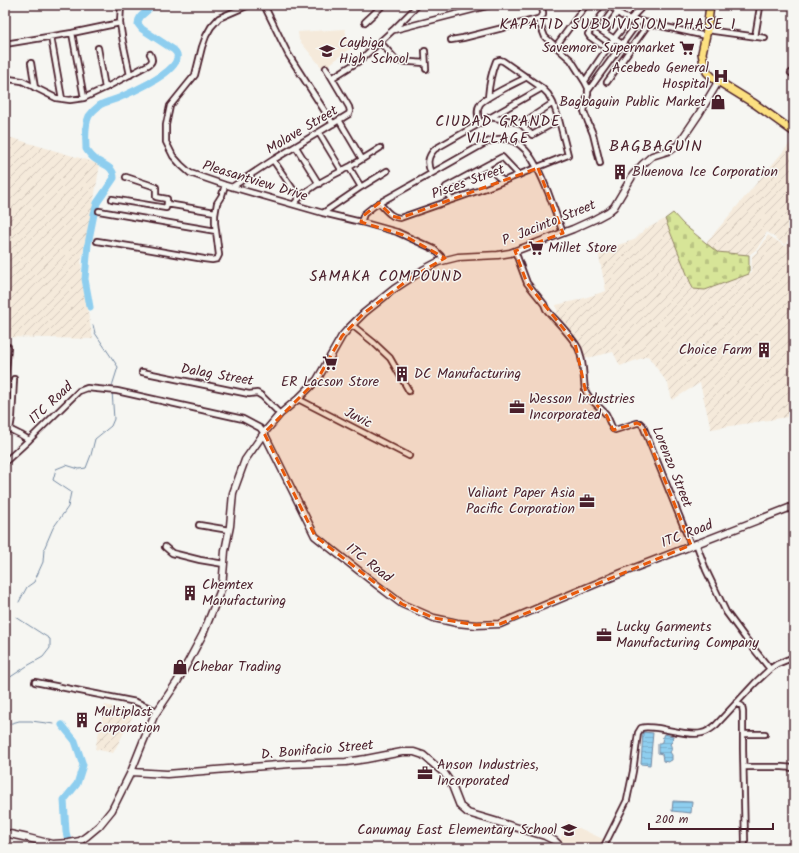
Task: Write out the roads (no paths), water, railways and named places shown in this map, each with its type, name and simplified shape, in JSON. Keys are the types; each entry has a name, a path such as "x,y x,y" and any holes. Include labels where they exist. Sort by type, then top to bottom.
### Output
{"main road":[{"path":"710,5 707,33 702,53 707,72 718,82 755,104 792,130"}],"street":[{"path":"121,5 120,22 130,75"},
{"name":"Pleasantview Drive","path":"249,5 239,7 219,18 211,27 202,47 195,75 170,106 166,125 166,142 173,156 190,173 323,213 397,232 438,252 443,260"},
{"path":"264,5 288,54 333,124"},
{"path":"365,22 383,5"},
{"path":"332,78 359,61 418,5"},
{"path":"393,30 491,5"},
{"path":"451,40 538,19 543,15 541,5"},
{"path":"556,46 586,5"},
{"path":"607,49 588,36 588,34 609,5 622,16 639,21 707,33 765,38"},
{"path":"755,37 760,7"},
{"path":"585,81 614,39 640,9"},
{"path":"604,32 617,13"},
{"path":"538,19 545,37 570,60 587,85 587,101 584,111 593,134 600,163"},
{"path":"588,91 639,21"},
{"path":"5,44 72,33 120,22"},
{"path":"607,82 649,23"},
{"path":"594,26 630,49"},
{"path":"72,33 84,98"},
{"path":"51,37 62,99"},
{"path":"380,42 397,61 425,62"},
{"path":"98,48 106,88"},
{"path":"425,51 426,69"},
{"path":"5,70 8,78 11,80 22,81 56,98 70,100 84,98 151,64 152,59 150,54"},
{"path":"488,98 491,76 496,61 504,61 542,88 548,94 559,120 532,135 520,124 510,120 490,117"},
{"path":"31,63 36,88"},
{"name":"Molave Street","path":"232,186 349,114 349,109 326,68"},
{"path":"480,123 478,115 480,103 527,77"},
{"name":"P. Jacinto Street","path":"41,845 67,843 80,840 99,826 112,810 131,772 157,711 177,682 203,634 222,587 225,551 233,493 242,466 280,414 317,380 342,336 367,310 394,289 423,270 443,260 458,257 498,255 515,251 563,233 595,219 612,209 633,175 643,164 652,156 670,150 678,145 718,82"},
{"path":"431,173 428,160 432,152 542,88"},
{"path":"520,124 553,103"},
{"path":"339,120 362,159"},
{"name":"Pisces Street","path":"379,203 392,216 398,218 520,175 568,155 559,120"},
{"path":"792,130 794,121"},
{"path":"319,133 342,171"},
{"path":"361,222 362,217 366,212 379,203 487,142 499,138 506,138 518,144 527,152 538,168 563,233"},
{"path":"296,147 319,184"},
{"path":"294,204 299,198 319,184 380,148"},
{"path":"451,200 445,189 446,187 502,157 520,175"},
{"path":"273,160 299,198"},
{"path":"486,166 503,181"},
{"path":"349,167 361,187"},
{"path":"323,213 387,171"},
{"path":"112,199 166,208 167,199 155,196 156,187 126,177"},
{"path":"97,241 217,260 219,255 215,212 225,184"},
{"path":"167,204 215,212"},
{"path":"99,211 216,231"},
{"name":"Lorenzo Street","path":"515,251 527,283 544,304 546,309 576,343 582,360 586,393 607,416 612,428 615,430 637,422 640,422 643,426 694,544"},
{"path":"352,325 390,358 409,391"},
{"path":"5,382 8,346"},
{"name":"Dalag Street","path":"142,372 248,394 257,393 280,414"},
{"path":"14,379 12,417 7,428 30,440"},
{"name":"ITC Road","path":"5,462 30,440 79,391 88,388 117,391 244,418 260,428 264,434 315,536 402,604 434,618 476,625 500,624 624,572 794,506"},
{"name":"Juvic","path":"298,399 409,456"},
{"path":"199,525 229,530"},
{"path":"694,544 726,612 770,669"},
{"path":"165,548 172,553 224,564"},
{"path":"603,848 626,800 633,771 639,730 645,727 689,733 703,733 709,731 755,682 777,664 794,657"},
{"path":"35,682 136,702 157,711"},
{"path":"736,703 742,706 743,709 744,848"},
{"path":"743,734 765,734"},
{"name":"D. Bonifacio Street","path":"131,772 172,773 286,764 346,762 402,752 414,752 423,755 444,773 451,783 460,806 465,811 478,817 545,836 555,841 562,848"},
{"path":"744,768 794,768"},
{"path":"5,833 28,838 41,845"}],"water":[{"path":"643,732 653,733 650,765 641,764"},
{"path":"664,734 673,736 670,744 672,748 670,752 672,755 672,760 668,762 663,761 662,754 658,753 658,743 662,742"},
{"path":"673,801 692,802 691,813 672,811"}],"waterway":[{"path":"90,307 85,279 88,244 97,203 114,178 114,174 108,166 94,158 86,149 86,124 89,116 100,105 145,85 162,75 175,64 177,57 175,51 142,29 138,24 141,16 152,5"},
{"path":"93,325 95,333 118,367 112,388"},
{"path":"19,602 27,587 34,582 43,562 44,549 53,528 68,507 71,492 53,480 56,469 66,465 79,469 86,468 95,439 111,426 114,419 112,391"},
{"path":"5,684 9,678 43,657 50,648 50,639 16,617"},
{"path":"5,725 19,721 54,724"},
{"path":"62,725 75,741 83,765 77,784 64,800 66,832 70,848"}],"place":[{"name":"Savemore Supermarket","path":"687,48"},
{"name":"Caybiga High School","path":"327,51"},
{"name":"Acebedo General Hospital","path":"721,76"},
{"name":"Bagbaguin Public Market","path":"718,102"},
{"name":"Bluenova Ice Corporation","path":"620,172"},
{"name":"Millet Store","path":"536,248"},
{"name":"Choice Farm","path":"764,350"},
{"name":"ER Lacson Store","path":"330,363"},
{"name":"DC Manufacturing","path":"402,374"},
{"name":"Wesson Industries Incorporated","path":"517,407"},
{"name":"Valiant Paper Asia Pacific Corporation","path":"587,501"},
{"name":"Chemtex Manufacturing","path":"190,593"},
{"name":"Lucky Garments Manufacturing Company","path":"604,635"},
{"name":"Chebar Trading","path":"180,667"},
{"name":"Multiplast Corporation","path":"82,720"},
{"name":"Anson Industries, Incorporated","path":"425,773"},
{"name":"Canumay East Elementary School","path":"569,830"}],"district":[{"name":"KAPATID SUBDIVISION PHASE 1","path":"618,25"},
{"name":"CIUDAD GRANDE VILLAGE","path":"498,130"},
{"name":"BAGBAGUIN","path":"656,146"},
{"name":"SAMAKA COMPOUND","path":"386,277"}]}
